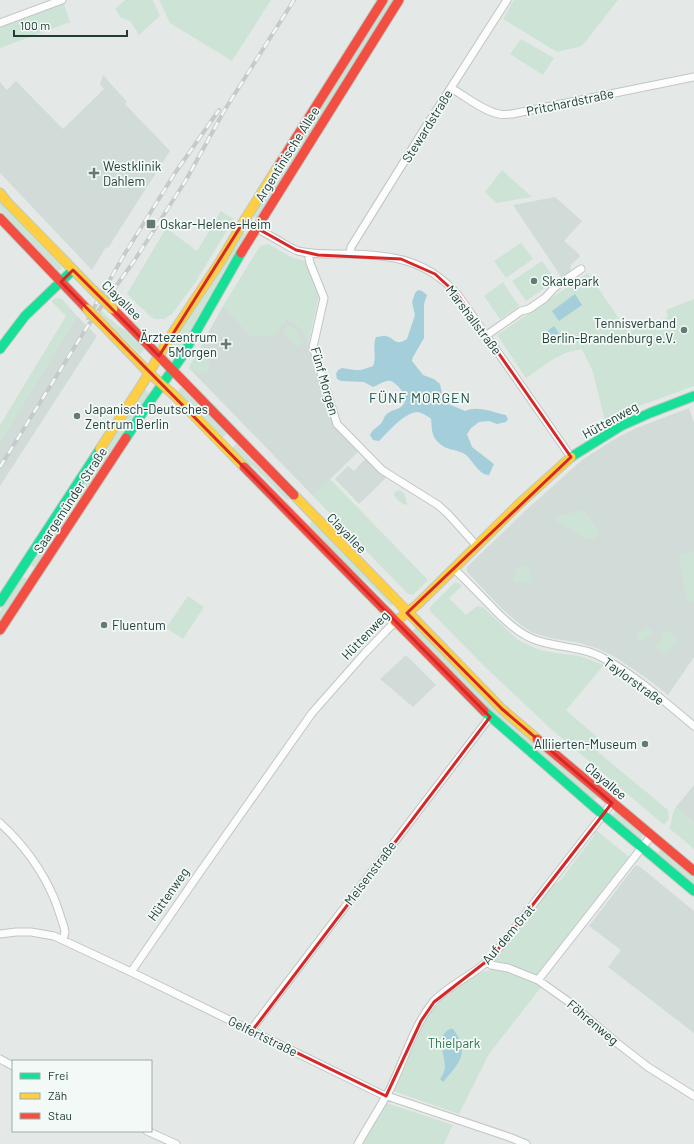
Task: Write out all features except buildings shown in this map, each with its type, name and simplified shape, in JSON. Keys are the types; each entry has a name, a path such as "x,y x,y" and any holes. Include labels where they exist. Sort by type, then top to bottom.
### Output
{"main road":[{"name":"Argentinische Allee","path":"159,356 220,262 244,221 383,0"},
{"name":"Argentinische Allee","path":"162,384 181,358 234,264 399,0"},
{"name":"Clayallee","path":"0,194 502,709 694,872"},
{"name":"Clayallee","path":"0,218 83,305 182,403 395,622 490,717 602,815 694,891"},
{"path":"0,349 25,316 73,270"},
{"name":"Saargemünder Straße","path":"0,602 118,422 159,356"},
{"name":"Saargemünder Straße","path":"0,630 162,384"},
{"name":"Hüttenweg","path":"395,622 407,613 476,545 571,457 621,426 694,396"}],"street":[{"path":"0,23 62,0"},
{"name":"Stewardstraße","path":"350,254 351,247 507,0"},
{"name":"Pritchardstraße","path":"451,88 484,108 499,114 512,114 694,77"},
{"name":"Marshallstraße","path":"244,221 296,250 318,255 350,254 389,256 411,262 435,274 458,295 571,457"},
{"name":"Fünf Morgen","path":"308,253 310,263 324,298 313,347 337,424 382,470 438,506 448,514 476,545"},
{"path":"487,335 521,311 529,309 545,298 555,287 581,269"},
{"name":"Taylorstraße","path":"453,568 518,631 532,639 552,645 573,648 604,658 625,671 694,726"},
{"name":"Hüttenweg","path":"130,972 312,713 365,653 395,622"},
{"name":"Meisenstraße","path":"252,1031 268,1007 490,717"},
{"name":"Auf dem Grat","path":"358,1144 386,1096 420,1021 434,1002 450,987 486,962 517,926 612,803"},
{"path":"0,823 27,853 54,897 64,927 65,932 63,940"},
{"path":"538,980 650,836"},
{"name":"Gelfertstraße","path":"0,934 31,932 54,936 386,1096 526,1144"},
{"name":"Föhrenweg","path":"486,962 490,965 508,968 538,980 570,1002 617,1043 648,1067 694,1096"},
{"path":"0,1059 12,1065"},
{"path":"149,1132 176,1144"}],"highlighted area":[{"path":"244,221 296,250 318,255 401,259 435,274 458,295 571,457 407,613 502,709 612,803 492,957 434,1002 421,1021 386,1096 252,1031 490,717 61,282 73,270 159,356"}],"shaded area":[{"path":"103,75 127,102 125,104 170,151 108,248 106,247 92,270 0,173 0,82 7,90 16,81 63,129 104,89 100,84"},
{"path":"555,197 582,221 564,241 579,254 580,257 571,264 570,273 562,278 513,205"},
{"path":"223,306 253,337 287,319 303,329 334,426 359,451 313,496 189,368"},
{"path":"77,316 97,336 0,486 0,442"},
{"path":"689,408 694,423 694,657 668,695 648,679 617,658 599,649 580,643 551,638 531,632 501,608 467,572 467,567 525,511 582,460 613,440 634,429"},
{"path":"366,458 378,471 387,477 359,504 335,479 348,466 354,471"},
{"path":"406,655 436,685 413,707 380,679"},
{"path":"694,785 694,823 676,807"},
{"path":"635,866 639,866 694,911 694,1033 608,967 621,950 589,926"}],"green space":[{"path":"125,0 153,0 160,16 139,35 130,21 121,18 115,9"},
{"path":"159,0 271,0 232,61 170,23"},
{"path":"388,0 394,0 258,218 255,218 254,214"},
{"path":"514,0 618,0 582,46 557,52 503,19"},
{"path":"64,4 70,22 0,48 0,26"},
{"path":"521,39 554,58 543,75 510,54"},
{"path":"502,170 532,197 496,203 485,192"},
{"path":"0,202 61,266 62,268 59,271 0,210"},
{"path":"221,211 234,219 195,283 172,314 164,319 155,319 151,317 127,294 166,228 197,251"},
{"path":"243,233 246,235 223,272 179,351 171,343"},
{"path":"521,243 533,259 506,278 494,261"},
{"path":"268,244 291,257 305,261 319,295 308,346 303,329 287,319 275,335 253,337 223,306 260,246"},
{"name":"Skatepark","path":"542,261 556,280 526,301 512,281"},
{"path":"588,273 628,332 668,317 666,310 694,299 694,386 628,410 605,421 593,372 582,349 568,352 555,358 526,378 497,335"},
{"path":"503,282 519,306 500,319 484,296"},
{"path":"55,298 62,299 77,316 0,442 0,425 66,316 51,301"},
{"path":"98,308 126,331 144,349 140,354 96,310"},
{"path":"287,326 291,326 297,331 303,344 297,347 283,332"},
{"path":"195,357 202,358 209,362 210,368 206,372 200,373 190,369 190,365"},
{"path":"181,387 227,433 222,438 178,392"},
{"path":"145,389 149,394 130,424 124,424 124,421"},
{"path":"119,430 123,431 123,434 34,567 31,563"},
{"path":"236,444 290,499 289,500 286,499 253,466 248,465 232,448"},
{"path":"330,479 428,580 413,595 408,594 313,496"},
{"path":"399,490 403,492 405,496 406,505 394,496 395,492"},
{"path":"582,510 585,511 598,531 598,535 593,539 586,539 556,521 559,516"},
{"path":"312,521 393,604 391,606 365,580 353,573 308,526"},
{"path":"694,552 694,602 687,603 679,555"},
{"path":"529,565 533,583 516,582 514,580 516,567"},
{"path":"23,577 26,578 27,581 0,622 0,611"},
{"path":"455,582 462,586 449,598 466,615 477,606 483,607 518,640 540,650 580,656 604,665 566,710 605,744 598,752 668,810 669,819 664,825 550,728 483,665 430,611 430,607"},
{"path":"188,596 204,607 183,639 166,628"},
{"path":"648,626 653,634 639,642 635,635"},
{"path":"416,627 598,796 593,802 522,741 411,632"},
{"path":"665,631 669,632 678,639 666,655 655,648"},
{"path":"676,807 694,823 694,849 669,828 673,812"},
{"path":"615,812 642,833 640,839 611,816"},
{"path":"596,830 629,857 536,976 520,969 493,961 493,959 554,884 559,882 594,836"},
{"path":"661,849 694,876 694,886 656,855"},
{"name":"Thielpark","path":"493,969 512,973 542,986 489,1054 459,1114 393,1091 423,1026 435,1007 450,992 466,980 481,972"},
{"path":"386,1103 453,1125 444,1144 362,1144"}],"water":[{"path":"418,290 427,295 424,304 424,338 412,361 423,375 434,379 440,384 444,402 465,411 470,409 480,409 506,415 508,419 506,422 497,424 489,421 479,422 471,428 467,434 472,447 494,464 489,475 482,473 466,455 440,444 433,435 431,419 426,415 417,412 412,413 402,419 379,441 373,440 370,435 371,433 381,424 385,416 404,404 405,397 403,393 399,387 391,381 386,381 373,387 364,382 341,381 337,379 336,374 338,370 342,368 361,370 373,366 375,359 374,344 376,337 386,336 397,342 407,339 415,315 412,302 415,293"},
{"path":"575,294 582,305 559,321 552,311"},
{"path":"554,326 563,339 555,345 546,332"},
{"path":"453,1029 458,1037 462,1051 458,1063 443,1082 440,1079 445,1067 442,1041 445,1032"}],"railway":[{"path":"0,467 87,327 134,261 186,180 224,111 294,0"},
{"path":"88,318 124,255 175,173 219,110"}],"traffic: fast":[{"path":"126,438 181,358 241,253"},
{"path":"0,349 25,316 73,270"},
{"path":"571,457 621,426 694,396"},
{"path":"0,602 100,449"},
{"path":"484,711 594,807 694,891"}],"traffic: slow":[{"path":"100,449 143,383 170,337 220,262 279,165"},
{"path":"0,193 92,289"},
{"path":"92,289 113,309"},
{"path":"87,309 103,325"},
{"path":"103,325 244,467"},
{"path":"395,622 418,604 520,503 571,457"},
{"path":"294,495 502,709 537,739"}],"traffic: jam":[{"path":"279,165 383,0"},
{"path":"241,253 399,0"},
{"path":"0,218 87,309"},
{"path":"113,309 294,495"},
{"path":"0,630 126,438"},
{"path":"244,467 484,711"},
{"path":"537,739 694,871"}],"place":[{"name":"Westklinik Dahlem","path":"94,173"},
{"name":"Oskar-Helene-Heim","path":"151,224"},
{"name":"Skatepark","path":"534,281"},
{"name":"Tennisverband Berlin-Brandenburg e.V.","path":"684,330"},
{"name":"Ärztezentrum 5Morgen","path":"226,344"},
{"name":"Japanisch-Deutsches Zentrum Berlin","path":"77,416"},
{"name":"Fluentum","path":"104,625"},
{"name":"Alliierten-Museum","path":"645,744"}],"district":[{"name":"FÜNF MORGEN","path":"420,398"}]}
